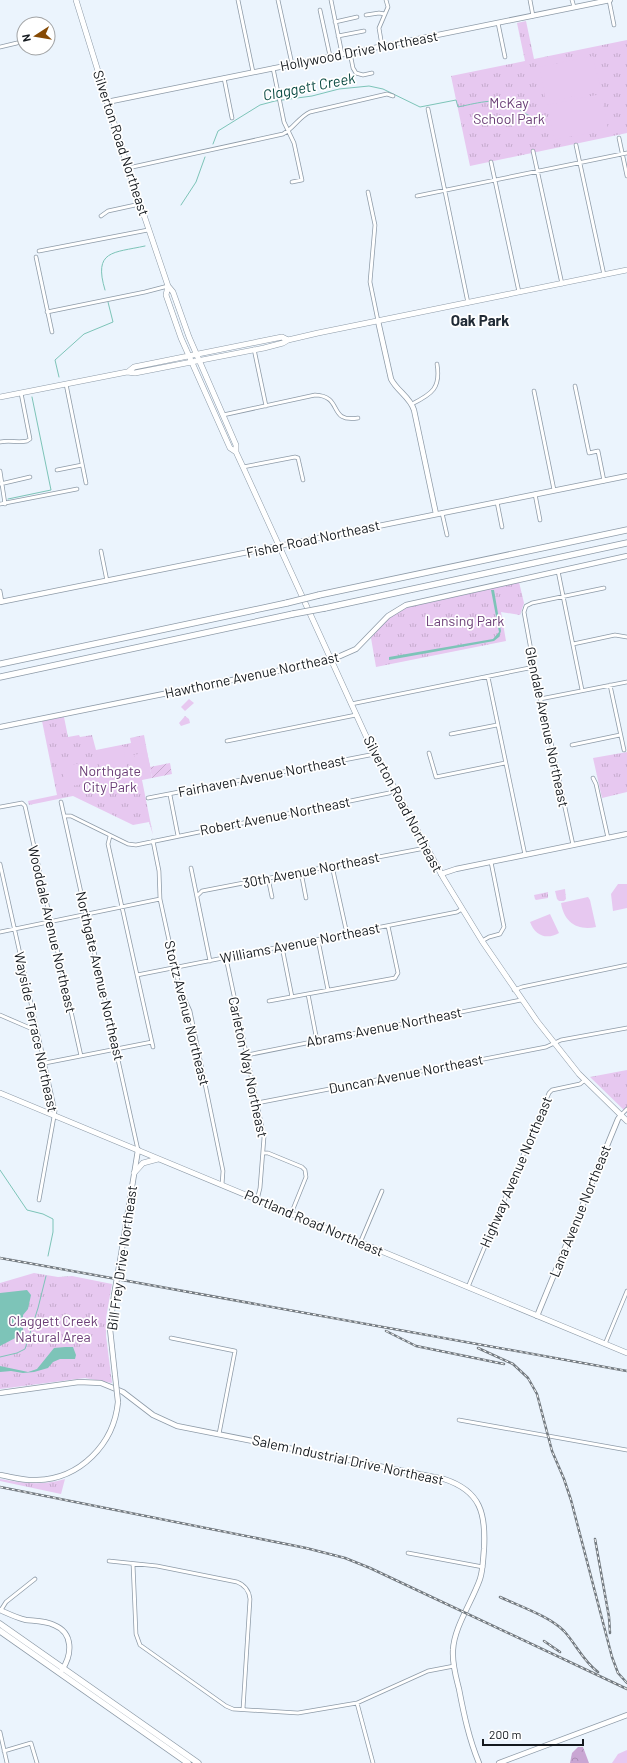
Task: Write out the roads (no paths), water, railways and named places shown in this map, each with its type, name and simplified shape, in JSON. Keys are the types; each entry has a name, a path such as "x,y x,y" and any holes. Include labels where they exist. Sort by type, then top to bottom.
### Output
{"highway":[{"path":"0,664 627,530"},
{"path":"0,677 627,543"},
{"path":"0,1624 188,1763"},
{"path":"0,1631 61,1670 198,1763"}],"main road":[{"name":"Silverton Road Northeast","path":"76,0 128,168 168,286 173,292 198,358 236,445 236,452 375,754 462,910 514,990 554,1044 585,1080 627,1121"},
{"path":"0,397 129,371 134,367 254,350 283,343 288,340 627,270"},
{"name":"Silverton Road Northeast","path":"168,286 166,295 190,359 230,448 236,452"},
{"path":"198,358 282,338 288,340"},
{"path":"254,350 255,346 267,344 272,340"},
{"name":"Portland Road Northeast","path":"0,1093 627,1353"},
{"path":"134,1174 143,1163 158,1159"}],"street":[{"path":"238,0 253,72"},
{"path":"278,0 292,64"},
{"path":"331,0 342,54"},
{"path":"382,46 379,28 388,8 386,0"},
{"path":"530,0 533,16"},
{"path":"572,0 574,7"},
{"name":"Hollywood Drive Northeast","path":"107,102 609,0"},
{"path":"609,0 614,25"},
{"path":"320,10 330,56"},
{"path":"366,15 379,13 385,14"},
{"path":"335,22 357,17"},
{"path":"498,23 505,57"},
{"path":"338,36 364,31"},
{"path":"0,47 16,43"},
{"path":"350,52 353,68 356,73 363,75 372,73"},
{"path":"272,68 280,104 288,131 294,143 302,180 292,182"},
{"path":"224,78 232,118"},
{"path":"128,168 283,134 307,114 387,94 393,96"},
{"path":"428,109 468,302"},
{"path":"619,138 627,176"},
{"path":"576,145 604,275"},
{"path":"533,151 562,284"},
{"path":"417,196 627,153"},
{"path":"492,162 519,292"},
{"path":"368,192 375,225 370,282 378,321 391,379 395,387 412,404 436,514"},
{"path":"101,216 108,211 140,204"},
{"path":"39,250 148,230"},
{"path":"36,257 52,332"},
{"path":"47,312 168,286"},
{"path":"254,350 266,406"},
{"path":"412,404 429,394 436,386 439,377 437,364"},
{"path":"66,384 86,483"},
{"path":"575,386 589,453 598,451 604,480"},
{"path":"534,391 554,490"},
{"path":"0,442 8,440 19,443 27,442 30,438 21,393"},
{"path":"223,415 315,395 326,396 331,400 339,415 345,418 358,418"},
{"path":"243,467 295,457 298,458 303,480"},
{"path":"57,470 82,465"},
{"path":"0,471 5,504"},
{"name":"Fisher Road Northeast","path":"1,602 627,476"},
{"path":"1,483 30,477"},
{"path":"0,504 77,489"},
{"path":"535,494 540,520"},
{"path":"497,502 502,526"},
{"path":"442,513 447,535"},
{"path":"101,551 107,581"},
{"name":"Hawthorne Avenue Northeast","path":"0,727 331,660 356,649 388,616 406,605 627,556"},
{"path":"558,571 582,690"},
{"path":"564,596 604,588"},
{"path":"0,591 1,602"},
{"name":"Glendale Avenue Northeast","path":"564,596 532,603 525,608 524,614 540,698 543,705 573,846"},
{"path":"573,644 615,635 627,637"},
{"path":"351,704 534,667"},
{"path":"488,677 525,855"},
{"path":"540,698 627,682"},
{"path":"610,685 624,750"},
{"path":"227,742 356,715"},
{"path":"451,734 497,725"},
{"path":"572,745 620,735"},
{"path":"429,753 436,777 506,763"},
{"name":"Fairhaven Avenue Northeast","path":"148,798 170,795 375,754"},
{"path":"592,778 596,784 608,838"},
{"name":"Robert Avenue Northeast","path":"64,816 71,816 131,845 389,793 395,790"},
{"path":"170,795 178,836"},
{"name":"Northgate Avenue Northeast","path":"61,802 138,1150"},
{"name":"Wooddale Avenue Northeast","path":"0,807 23,803 80,1056"},
{"path":"441,874 446,871 627,834"},
{"path":"110,836 108,842 153,1047"},
{"name":"Stortz Avenue Northeast","path":"153,841 159,871 160,899 179,986 190,1011 223,1171 222,1185"},
{"name":"30th Avenue Northeast","path":"198,895 202,892 421,849 426,846"},
{"path":"482,941 500,934 504,927 490,862"},
{"name":"Wayside Terrace Northeast","path":"0,864 45,1063 55,1116 39,1200"},
{"path":"332,866 346,934"},
{"path":"191,868 198,895 210,961"},
{"path":"301,872 306,898"},
{"path":"268,878 272,897"},
{"path":"0,932 160,899"},
{"name":"Williams Avenue Northeast","path":"138,975 462,910"},
{"path":"269,1001 385,980 397,976 388,926"},
{"path":"318,940 328,990"},
{"path":"282,947 292,997"},
{"name":"Carleton Way Northeast","path":"226,958 264,1137 264,1153 257,1200"},
{"path":"514,990 522,986 627,965"},
{"path":"308,994 317,1041"},
{"name":"Abrams Avenue Northeast","path":"247,1055 521,1000"},
{"path":"0,1015 30,1028 37,1028"},
{"name":"Duncan Avenue Northeast","path":"257,1103 546,1047 562,1040 627,1028"},
{"path":"45,1063 152,1042"},
{"name":"Highway Avenue Northeast","path":"468,1287 549,1093 552,1090 579,1084 585,1080"},
{"name":"Lana Avenue Northeast","path":"537,1316 618,1118 627,1109"},
{"name":"Bill Frey Drive Northeast","path":"0,1475 26,1480 44,1480 64,1475 91,1459 106,1440 114,1420 118,1402 110,1329 114,1295 138,1150"},
{"path":"264,1153 302,1167 305,1170 306,1177 291,1214"},
{"path":"360,1242 382,1191"},
{"path":"605,1344 627,1291"},
{"path":"172,1338 235,1351 219,1434"},
{"name":"Salem Industrial Drive Northeast","path":"0,1393 79,1382 91,1382 107,1385 121,1391 152,1416 168,1423 444,1479 458,1485 473,1498 483,1515 485,1528 483,1567 477,1586 455,1636 453,1649 454,1666 471,1742 479,1763"},
{"path":"459,1420 627,1450"},
{"path":"408,1553 483,1567"},
{"path":"109,1561 157,1566 237,1582 247,1589 250,1598 243,1709"},
{"path":"134,1564 136,1634 140,1645 226,1706 233,1709 306,1712 357,1703 428,1671 454,1666"},
{"path":"35,1579 6,1602 0,1610 16,1617 55,1625 63,1631 69,1640 70,1655 61,1670"},
{"path":"357,1703 373,1763"},
{"path":"499,1763 627,1715"},
{"path":"0,1732 4,1758 7,1763"},
{"path":"4,1751 31,1743 37,1763"}],"waterway":[{"name":"Claggett Creek","path":"213,144 218,131 260,105 275,101 312,96 339,89 369,86 383,89 420,107 456,100 458,107 499,101 511,104 530,116"},
{"name":"Claggett Creek","path":"181,205 196,182 205,157"},
{"name":"Claggett Creek","path":"105,290 102,277 104,260 115,252 145,246"},
{"name":"Claggett Creek","path":"59,377 55,360 84,334 113,322 108,302"},
{"name":"Claggett Creek","path":"8,499 51,490 32,397"},
{"name":"Claggett Creek","path":"0,1170 27,1210 43,1214 53,1219 53,1232 48,1256"},
{"name":"Claggett Creek","path":"0,1357 17,1353 25,1349 46,1276"}],"railway":[{"path":"0,1258 627,1371"},
{"path":"386,1331 416,1346 504,1364"},
{"path":"478,1348 513,1364 528,1378 537,1394 552,1451 571,1500 612,1657 618,1673 627,1683"},
{"path":"0,1487 306,1548 345,1558 370,1568 627,1689"},
{"path":"595,1539 609,1617 610,1633"},
{"path":"500,1597 534,1612 558,1626 564,1631 588,1663 598,1672"},
{"path":"544,1641 560,1652"}],"district":[{"name":"Oak Park","path":"480,321"}],"park label":[{"name":"McKay School Park","path":"509,112"},
{"name":"Lansing Park","path":"465,621"},
{"name":"Northgate City Park","path":"110,780"},
{"name":"Claggett Creek Natural Area","path":"53,1330"}]}
